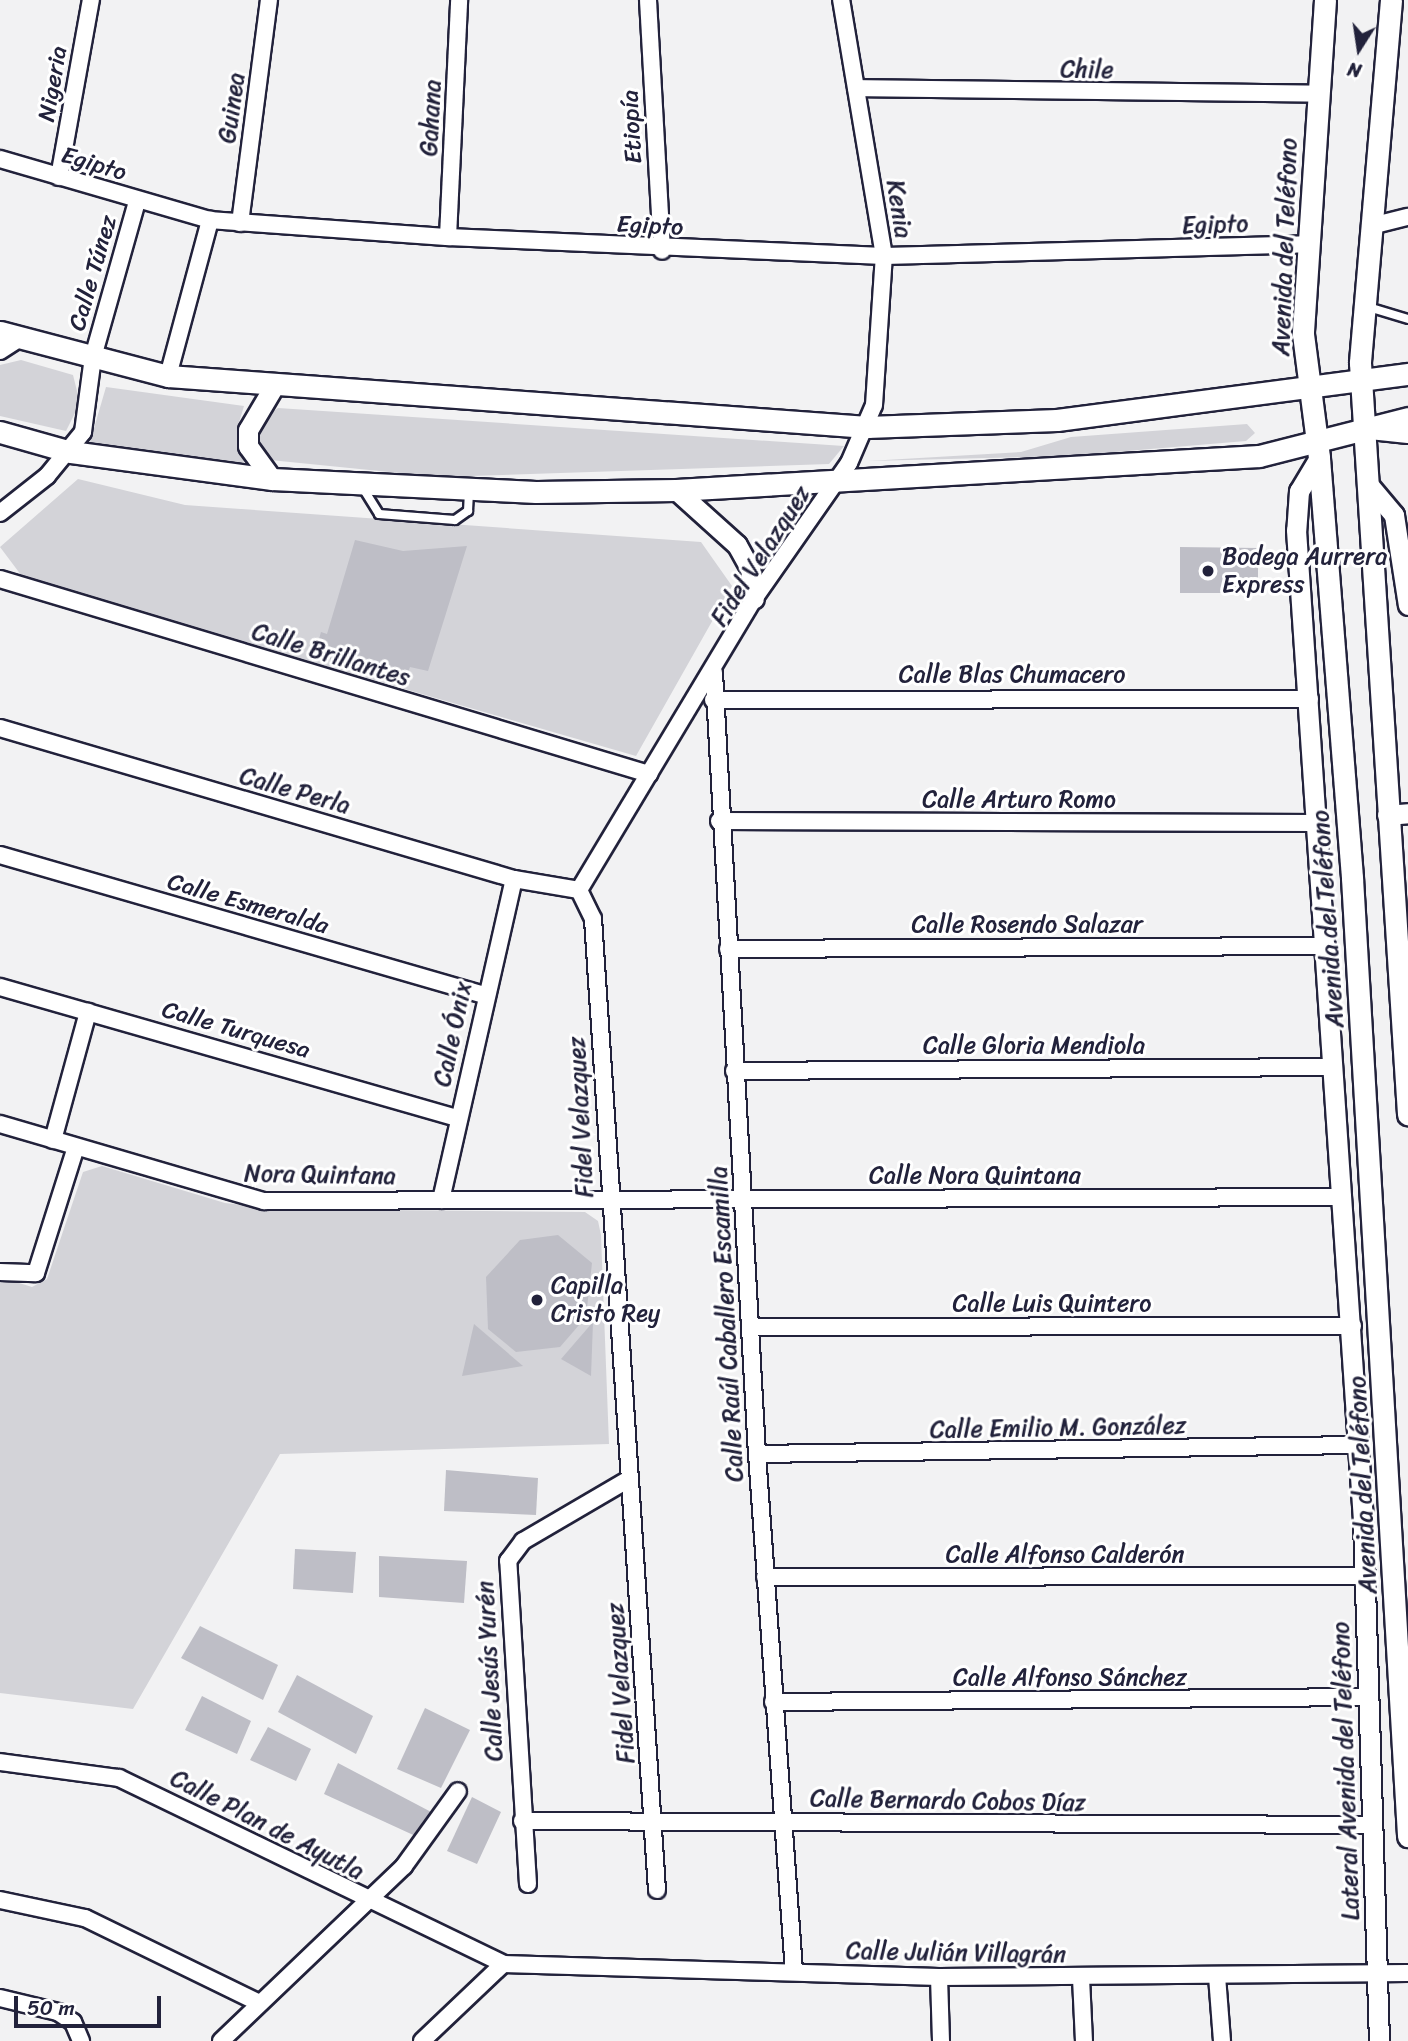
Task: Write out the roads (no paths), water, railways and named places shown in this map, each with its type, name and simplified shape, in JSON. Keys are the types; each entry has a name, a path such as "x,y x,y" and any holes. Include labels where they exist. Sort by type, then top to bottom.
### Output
{"main road":[{"name":"Avenida del Teléfono","path":"1325,0 1303,334 1319,450 1352,878 1408,1836"},
{"path":"1391,0 1364,306 1361,383 1367,483 1398,814 1408,1114"},
{"path":"10,335 168,376 274,386 867,427 1057,420 1361,383 1408,374"},
{"path":"0,432 71,452 272,480 469,488 676,490 1259,456 1319,450 1343,436 1408,418"}],"street":[{"name":"Nigeria","path":"59,177 91,0"},
{"name":"Guinea","path":"240,223 269,0"},
{"name":"Gahana","path":"448,237 460,0"},
{"name":"Etiopía","path":"648,0 662,251"},
{"name":"Kenia","path":"841,0 884,256 879,379 867,427"},
{"name":"Chile","path":"856,88 1318,94"},
{"name":"Egipto","path":"0,159 137,201 210,220 662,251 884,256 1307,244"},
{"name":"Calle Túnez","path":"71,452 91,409 93,357 137,201"},
{"path":"1371,226 1408,217"},
{"path":"168,376 210,220"},
{"path":"0,351 10,335"},
{"path":"272,480 248,446 248,430 274,386"},
{"name":"Fidel Velazquez","path":"657,1890 607,1201 593,919 579,890 649,774 715,673 754,599 837,482 867,427"},
{"path":"1364,431 1408,435"},
{"name":"Lateral Avenida del Teléfono","path":"1319,450 1299,491 1296,530 1320,823 1353,1326 1366,1576 1379,2041"},
{"path":"0,513 71,452"},
{"path":"1367,483 1394,515 1408,604"},
{"path":"676,490 737,545 750,568 754,599"},
{"name":"Calle Brillantes","path":"0,579 649,774"},
{"name":"Calle Raúl Caballero Escamilla","path":"715,673 713,700 719,821 744,1199 757,1454 794,1972"},
{"name":"Calle Blas Chumacero","path":"713,700 1310,699"},
{"name":"Calle Perla","path":"0,728 514,879 579,890"},
{"name":"Calle Arturo Romo","path":"719,821 1320,823"},
{"name":"Calle Esmeralda","path":"0,855 484,995"},
{"path":"1324,880 1352,878"},
{"name":"Calle Ónix","path":"441,1199 484,995 514,879"},
{"name":"Calle Rosendo Salazar","path":"728,949 1327,946"},
{"name":"Calle Turquesa","path":"0,987 458,1118"},
{"path":"53,1140 88,1012"},
{"name":"Calle Gloria Mendiola","path":"734,1071 1335,1067"},
{"name":"Nora Quintana","path":"0,1124 231,1196 607,1201"},
{"path":"0,1272 36,1273 76,1147"},
{"name":"Calle Nora Quintana","path":"607,1201 1343,1197"},
{"name":"Calle Luis Quintero","path":"751,1327 1353,1326"},
{"name":"Calle Emilio M. González","path":"757,1454 1359,1445"},
{"name":"Calle Jesús Yurén","path":"528,1884 508,1562 523,1541 629,1479"},
{"path":"1363,1521 1391,1520"},
{"name":"Calle Alfonso Calderón","path":"765,1577 1366,1576"},
{"name":"Calle Alfonso Sánchez","path":"773,1702 1368,1697"},
{"name":"Calle Plan de Ayutla","path":"0,1762 119,1778 363,1899 503,1964"},
{"path":"221,2041 363,1899 404,1866 458,1791"},
{"name":"Calle Bernardo Cobos Díaz","path":"522,1821 1373,1825"},
{"path":"0,1900 85,1918 260,2003"},
{"path":"422,2041 503,1964"},
{"name":"Calle Julián Villagrán","path":"503,1964 939,1978 1408,1973"},
{"path":"1217,1976 1222,2041"},
{"path":"939,1978 941,2041"},
{"path":"1081,1978 1084,2041"},
{"path":"0,1998 58,2012 73,2022 81,2041"}],"lane":[{"path":"1364,306 1408,319"},
{"path":"360,484 379,514 455,520 468,511 469,488"}],"place":[{"name":"Bodega Aurrera Express","path":"1208,571"},
{"name":"Capilla Cristo Rey","path":"537,1300"}]}
